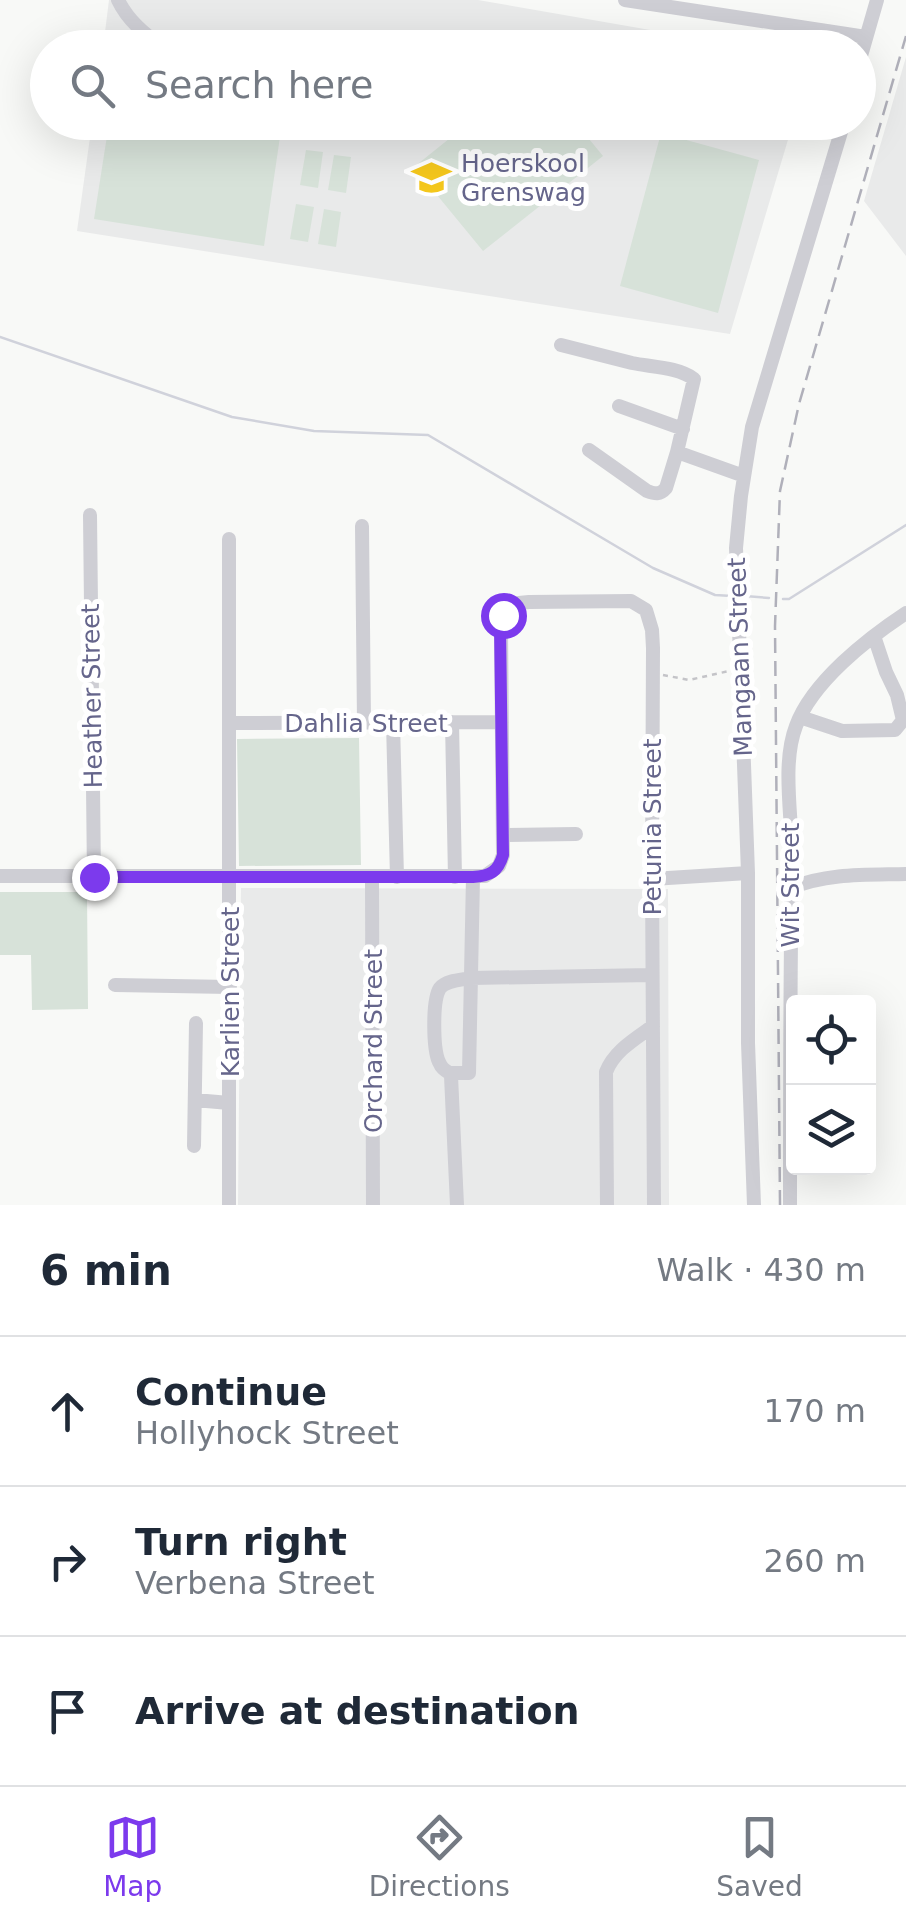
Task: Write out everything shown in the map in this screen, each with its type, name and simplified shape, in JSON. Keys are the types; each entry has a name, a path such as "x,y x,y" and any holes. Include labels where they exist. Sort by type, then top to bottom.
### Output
{"street":[{"path":"118,0 141,30"},
{"path":"625,0 814,30"},
{"path":"868,30 878,0"},
{"name":"Mangaan Street","path":"754,1205 748,1042 748,873 736,548 752,427 838,142"},
{"path":"561,344 693,376 666,488 656,494 633,483 590,450"},
{"path":"619,406 683,429"},
{"path":"677,452 744,476"},
{"name":"Heather Street","path":"90,515 94,877"},
{"path":"362,526 364,723"},
{"name":"Karlien Street","path":"229,539 229,1205"},
{"name":"Petunia Street","path":"502,722 500,625 507,610 519,603 632,601 646,610 654,648 654,1205"},
{"name":"Wit Street","path":"790,1205 789,768 793,734 827,679 906,612"},
{"path":"800,717 842,731 895,730 901,725 898,695 874,636"},
{"path":"452,722 455,877"},
{"path":"0,876 479,877 500,866 503,855 502,722"},
{"name":"Dahlia Street","path":"230,723 502,722"},
{"path":"394,723 397,878"},
{"path":"503,834 576,834"},
{"path":"652,879 748,873"},
{"path":"791,888 850,875 906,874"},
{"path":"479,877 471,978 469,1073 445,1071 436,1049 435,1000 446,983 471,978 652,976"},
{"name":"Orchard Street","path":"372,878 373,1205"},
{"path":"115,985 230,987"},
{"path":"194,1146 196,1023"},
{"path":"607,1205 607,1066 652,1026"},
{"path":"451,1074 457,1205"},
{"path":"195,1100 229,1103"}],"path":[{"path":"653,670 689,680 740,669"}],"shaded area":[{"path":"109,0 478,0 650,30 105,30"},
{"path":"906,57 906,256 864,201"},
{"name":"Hoerskool Grenswag","path":"90,140 788,140 730,334 77,231"},
{"path":"106,140 280,140 264,246 94,219"},
{"path":"448,140 590,140 603,156 483,251 414,167"},
{"path":"659,140 686,140 759,160 718,313 620,286"},
{"path":"306,150 323,152 318,188 300,185"},
{"path":"334,155 351,157 346,193 328,190"},
{"path":"296,204 314,207 308,242 290,239"},
{"path":"324,209 341,212 336,247 318,244"},
{"path":"359,738 361,865 239,866 237,739"},
{"path":"241,888 668,889 669,1205 238,1205"},
{"path":"0,892 87,892 88,1009 32,1010 31,955 0,955"}],"waterway":[{"path":"0,337 232,417 314,431 428,435 653,568 715,595 732,596"},
{"path":"783,599 789,599 906,525"},
{"path":"745,596 769,598"}],"railway":[{"path":"876,139 906,36"},
{"path":"780,1205 775,626 780,491 799,404 876,140"}],"place":[{"name":"Hoerskool Grenswag","path":"431,177"}],"route":[{"path":"94,877 473,877 494,872 503,855 503,615"}]}
